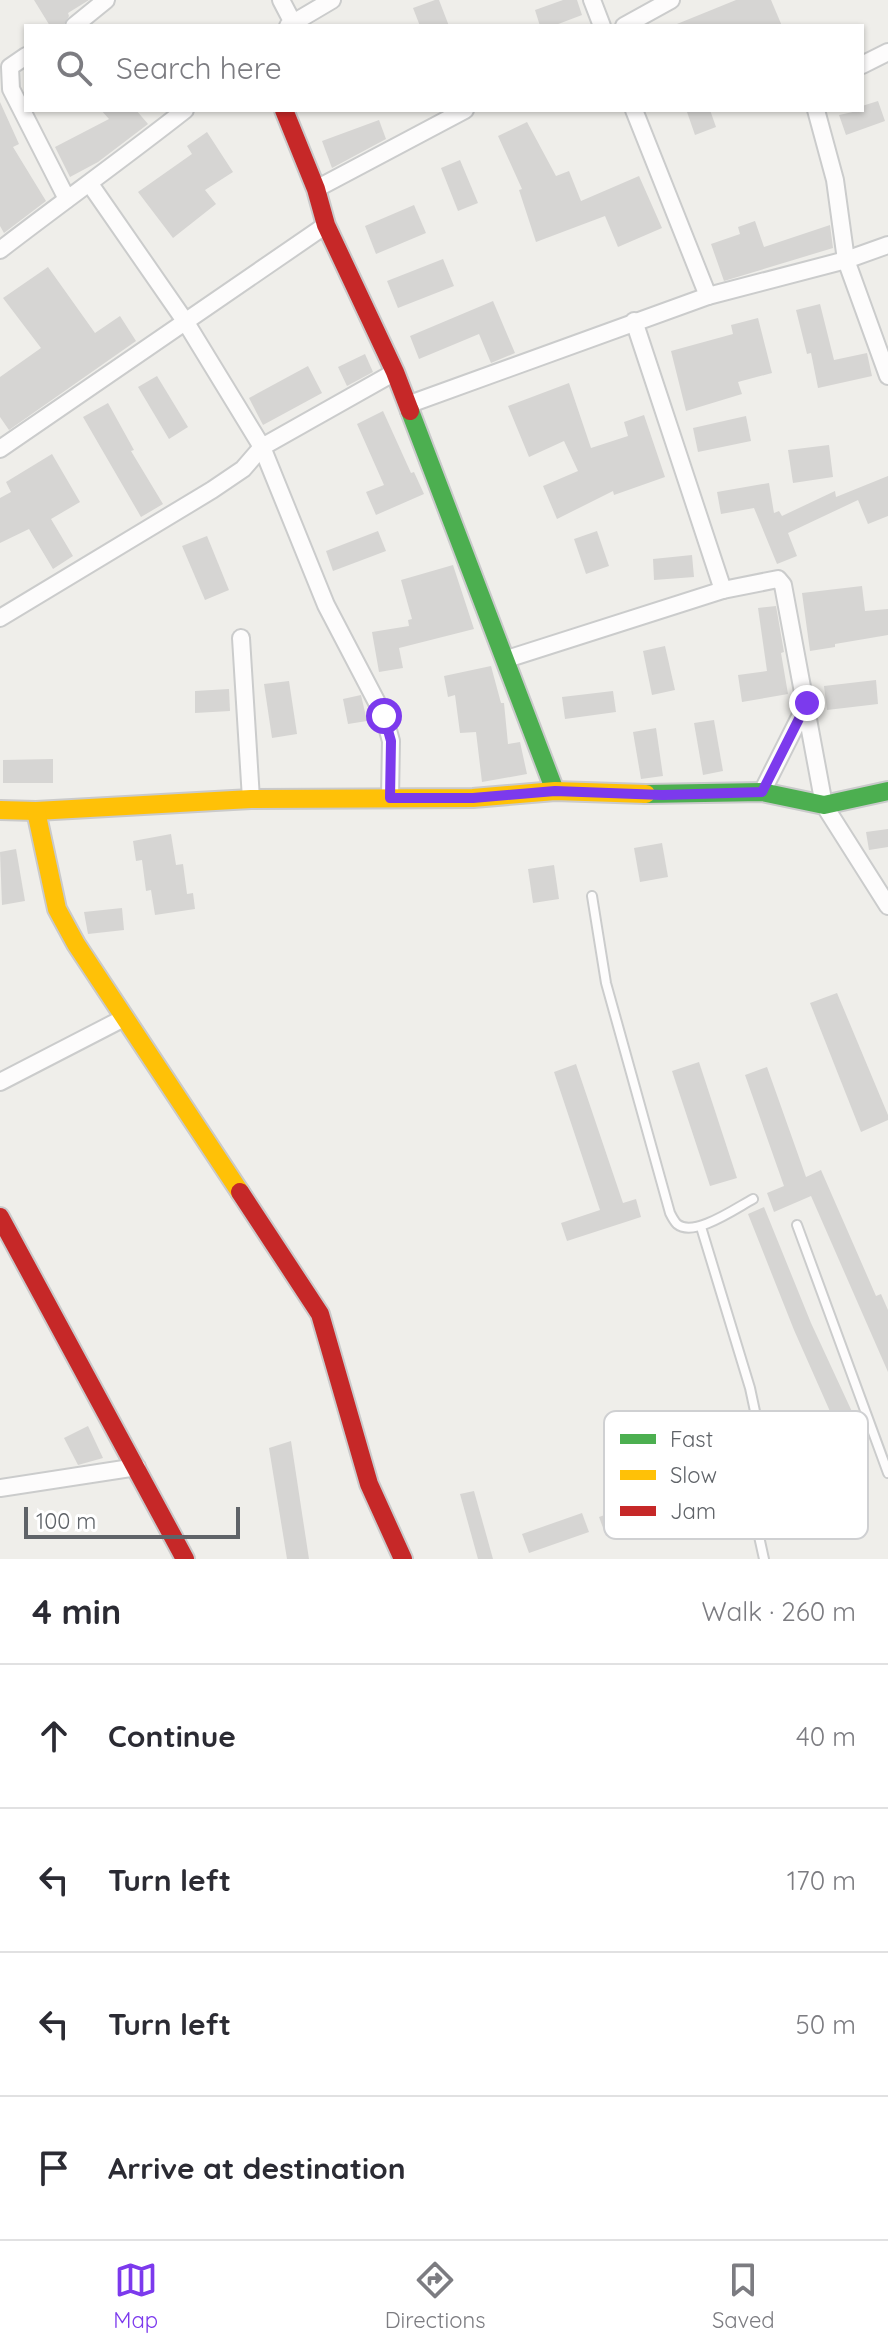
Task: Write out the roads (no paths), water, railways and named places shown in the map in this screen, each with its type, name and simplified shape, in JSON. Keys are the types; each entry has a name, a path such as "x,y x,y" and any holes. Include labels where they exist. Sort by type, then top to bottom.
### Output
{"street":[{"path":"76,24 106,0"},
{"path":"281,0 290,24 332,0"},
{"path":"592,0 601,24"},
{"path":"628,24 671,0"},
{"path":"864,64 888,52"},
{"path":"24,57 10,67 11,89 67,199"},
{"path":"0,250 182,112"},
{"path":"285,112 316,189 326,225 395,372 555,791"},
{"path":"316,189 461,112"},
{"path":"635,112 708,296"},
{"path":"817,112 835,180 846,260 888,376"},
{"path":"90,184 185,321 262,447 326,605 384,716 391,741 390,798"},
{"path":"0,449 326,225"},
{"path":"407,405 708,296 846,260 888,245"},
{"path":"634,321 723,590"},
{"path":"0,618 212,490 243,469 262,447 395,372"},
{"path":"507,659 723,590 778,579 783,585 824,805 888,906"},
{"path":"241,638 251,799"},
{"path":"762,792 807,703"},
{"path":"0,810 36,811 251,799 473,798 555,791 663,795 762,792 824,805 888,791"},
{"path":"36,811 57,909 76,944 320,1314 369,1484 403,1559"},
{"path":"0,1082 124,1018"},
{"path":"0,1217 185,1559"},
{"path":"0,1488 137,1467"}],"lane":[{"path":"592,896 606,983 670,1213 677,1224 701,1227 753,1199"},
{"path":"797,1225 865,1411"},
{"path":"701,1227 755,1411"},
{"path":"868,1418 888,1473"},
{"path":"760,1539 764,1559"}]}
